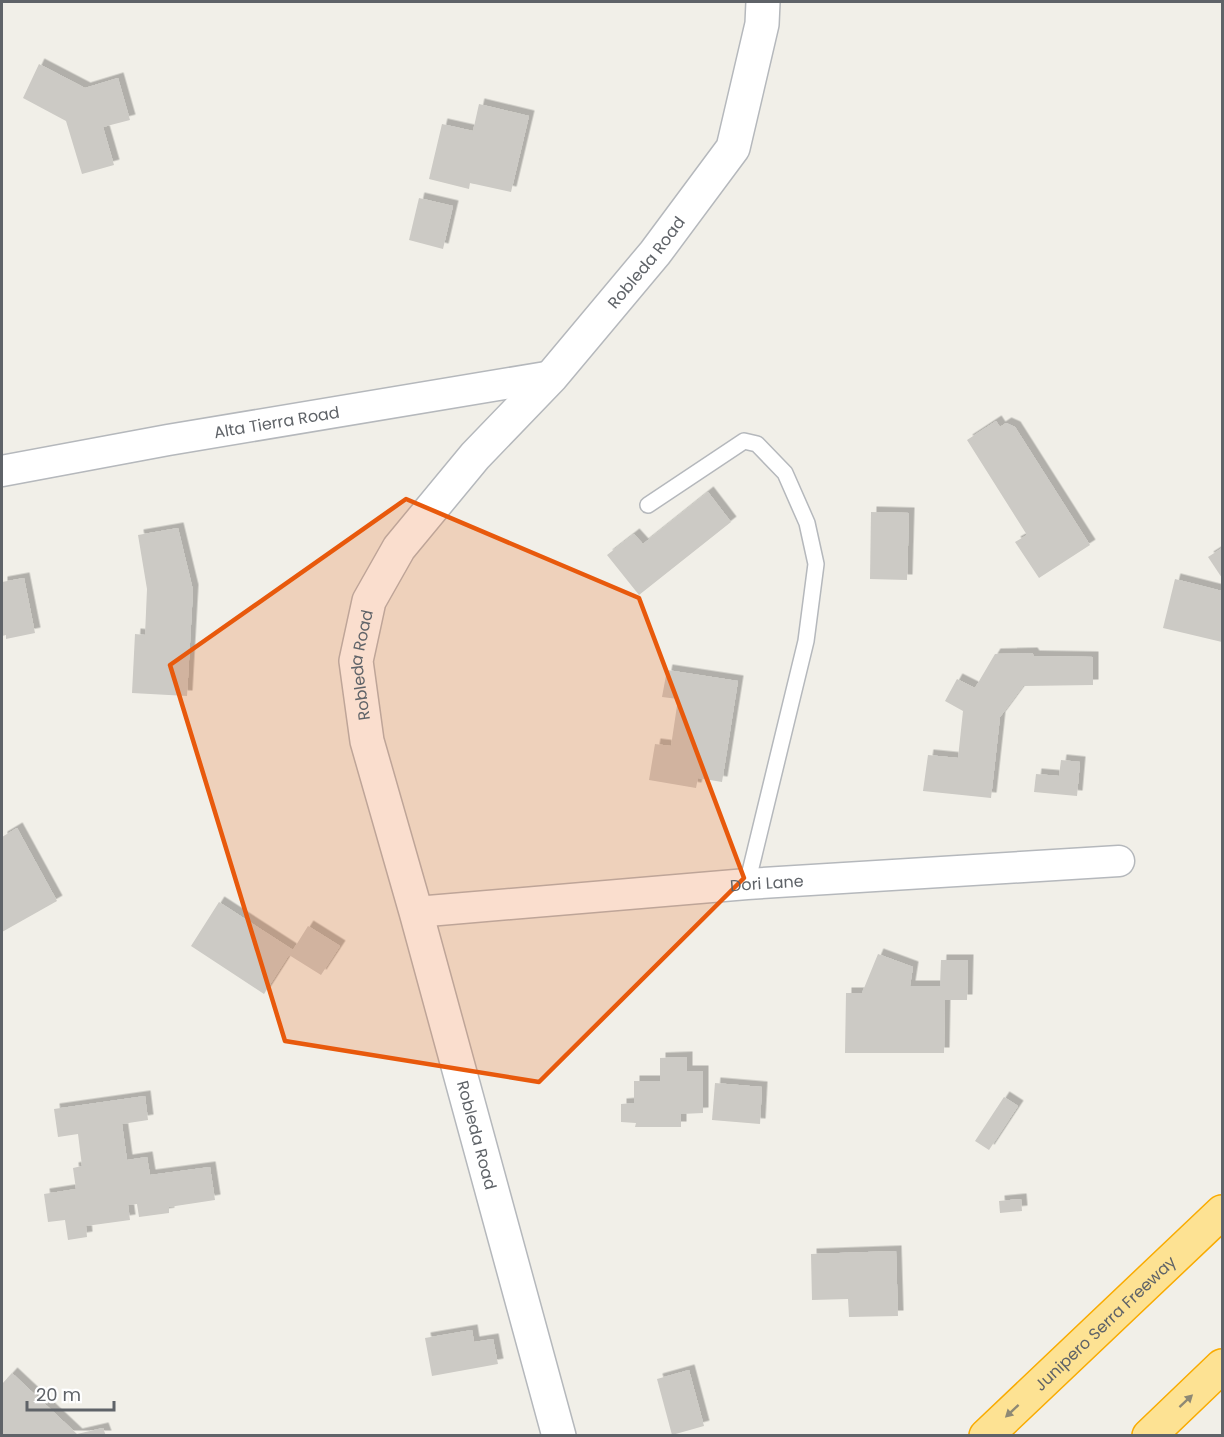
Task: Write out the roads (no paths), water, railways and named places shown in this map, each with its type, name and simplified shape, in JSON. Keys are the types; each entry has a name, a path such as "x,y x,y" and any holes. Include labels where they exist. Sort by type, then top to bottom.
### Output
{"highway":[{"name":"Junipero Serra Freeway","path":"986,1436 1222,1212"},
{"path":"1149,1436 1222,1366"}],"street":[{"name":"Robleda Road","path":"559,1436 367,741 356,661 369,601 399,548 475,456 552,376 655,253 733,148 762,24 763,2"},
{"name":"Alta Tierra Road","path":"2,471 552,376"},
{"name":"Dori Lane","path":"416,912 747,884 1119,861"}],"lane":[{"path":"648,505 744,441 757,444 785,473 807,523 816,564 806,641 747,884"}]}
